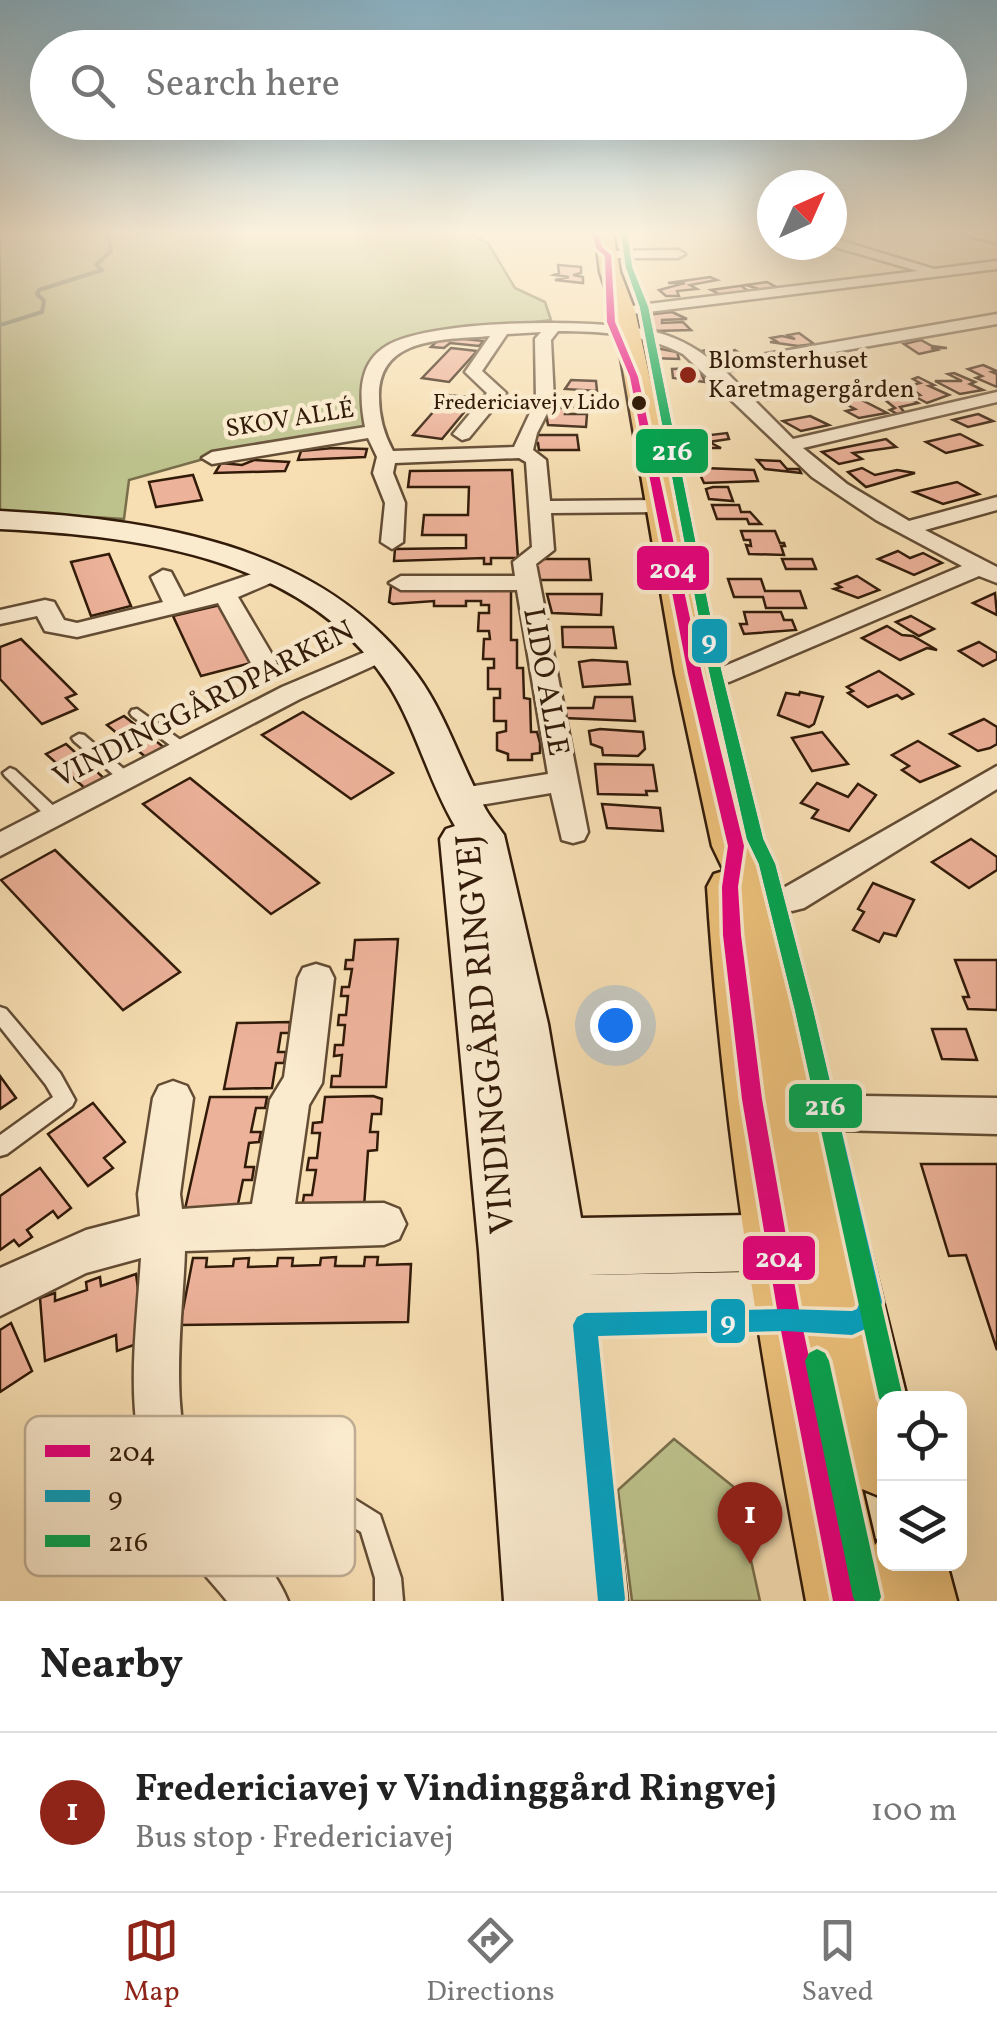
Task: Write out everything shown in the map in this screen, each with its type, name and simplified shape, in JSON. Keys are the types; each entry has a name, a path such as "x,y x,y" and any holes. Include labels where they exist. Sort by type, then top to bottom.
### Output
{"main road":[{"path":"618,307 621,358 634,377 736,846 748,869 779,1112 812,1272 847,1601"},
{"path":"812,1272 877,1442"},
{"path":"910,1571 916,1601"}],"street":[{"path":"622,325 734,307"},
{"path":"710,370 997,319"},
{"path":"523,452 523,438 543,407 546,394 542,339 555,325"},
{"path":"622,325 672,342 710,370 788,446 847,494 988,571"},
{"name":"SKOV ALLÉ","path":"392,542 395,503 383,473 387,457 377,444 370,390 379,358 414,341 503,328 622,325"},
{"path":"462,434 497,393 473,372 503,328"},
{"path":"788,446 997,397"},
{"name":"SKOV ALLÉ","path":"212,458 376,431"},
{"path":"387,457 523,452 536,460 544,550 525,572"},
{"path":"541,500 660,500"},
{"path":"908,528 997,504"},
{"name":"VINDINGGÅRD RINGVEJ","path":"0,520 118,527 205,546 272,574 349,618 384,652 418,704 464,807 483,835 520,1004 534,1278 540,1601"},
{"path":"730,674 988,571"},
{"name":"LIDO ALLE","path":"401,582 525,572 573,832"},
{"path":"0,617 45,607 54,626 78,630 225,594 272,574"},
{"path":"163,577 177,606"},
{"path":"225,594 264,663"},
{"name":"VINDINGGÅRDPARKEN","path":"0,845 291,693 384,652"},
{"path":"792,899 997,776"},
{"name":"LIDO ALLE","path":"464,807 564,781"},
{"path":"270,1225 290,1100 303,1082 316,978"},
{"path":"157,1416 164,1234 159,1194 172,1098"},
{"path":"779,1112 997,1116"},
{"path":"0,1293 97,1247 164,1234 270,1225 384,1224"},
{"path":"534,1278 812,1272"},
{"name":"VINDINGGÅRD RINGVEJ","path":"534,1278 591,1601"},
{"path":"243,1576 261,1601"}],"lane":[{"path":"137,712 184,748"},
{"path":"79,738 127,778"},
{"path":"10,773 55,816"},
{"path":"0,1014 66,1100 0,1147"},
{"path":"355,1514 371,1524 388,1578 389,1601"}],"green space":[{"path":"0,307 547,307 551,320 443,333 373,362 370,428 225,453 129,480 124,519 0,511"},
{"path":"674,1439 735,1488 760,1601 632,1601 618,1490"}],"building":[{"path":"672,312 687,319 662,323 683,322 691,330 654,331 637,316"},
{"path":"799,333 814,344 770,342 776,341 771,338 782,336 795,339 788,335"},
{"path":"921,340 947,348 931,348 937,350 919,354 904,344"},
{"path":"437,341 484,341 479,346 450,343 444,348 431,347"},
{"path":"645,346 677,352 679,359 650,358"},
{"path":"451,348 477,351 449,382 422,378"},
{"path":"735,350 744,356 715,360 701,351"},
{"path":"840,355 857,358 864,366 857,367 853,362 831,366 819,360"},
{"path":"983,365 997,371 992,372 997,374 997,387 976,378 982,376 968,369"},
{"name":"Blomsterhuset Karetmagergården","path":"699,368 705,382 673,378 672,369"},
{"path":"954,373 983,390 960,394 935,381 962,381 948,374"},
{"path":"918,377 949,395 927,403 914,396 920,395 908,386 920,383 913,379"},
{"path":"571,380 596,381 597,391 565,389"},
{"path":"776,387 788,399 768,400 753,390"},
{"path":"890,388 918,403 900,407 905,413 899,415 890,410 895,408 888,400 873,392"},
{"path":"855,392 887,413 859,418 846,411 855,409 840,401 854,398 846,394"},
{"path":"448,395 476,398 442,439 413,435"},
{"path":"559,396 590,397 592,407 566,407 559,402"},
{"path":"550,408 566,408 565,414 587,414 586,427 548,425 546,414"},
{"path":"978,414 993,421 968,427 953,420"},
{"path":"810,416 829,425 801,431 783,421"},
{"path":"727,433 729,439 709,442 721,448 688,448 685,438"},
{"path":"960,434 981,445 946,453 926,442"},
{"path":"530,435 577,435 579,450 539,450 538,443 531,443"},
{"path":"886,439 896,447 853,453 862,459 839,464 822,452"},
{"path":"367,449 365,457 298,460 301,451"},
{"path":"254,460 289,462 285,471 215,473 221,463 242,465"},
{"path":"757,460 780,461 787,469 799,469 801,473 765,469"},
{"path":"862,468 875,475 897,470 915,473 866,487 848,472"},
{"path":"512,470 518,558 491,558 491,564 484,564 484,558 394,561 395,549 466,548 466,535 422,535 424,515 468,515 469,487 408,487 410,471"},
{"path":"698,470 754,470 758,481 704,483"},
{"path":"193,475 202,500 156,507 149,482"},
{"path":"957,482 979,494 943,504 914,492"},
{"path":"728,487 733,501 709,499 706,489"},
{"path":"712,505 739,505 741,512 750,512 761,524 749,524 747,519 717,519"},
{"path":"741,531 775,531 780,543 784,543 784,555 749,554 746,545 751,546 750,540 744,540"},
{"path":"898,551 910,558 923,553 942,563 914,575 878,559"},
{"path":"109,554 131,606 91,616 71,562"},
{"path":"534,559 589,559 591,580 527,580"},
{"path":"782,559 812,559 816,569 786,569"},
{"path":"857,576 879,590 858,598 834,589 841,587 836,584"},
{"path":"728,579 761,579 765,591 800,591 806,608 766,608 763,597 734,597"},
{"path":"391,586 511,589 511,640 517,640 517,668 523,668 524,698 530,699 531,732 537,732 540,743 540,753 532,754 532,760 508,760 508,754 497,750 497,733 506,731 506,721 494,721 494,698 500,698 500,689 488,689 488,668 494,668 494,659 483,659 484,639 490,639 489,631 478,631 479,613 489,613 489,605 481,605 481,601 466,601 466,606 434,606 434,601 393,604 389,602"},
{"path":"995,593 997,615 973,603"},
{"path":"547,594 602,594 601,615 552,613"},
{"path":"220,605 251,663 201,676 173,616"},
{"path":"744,612 781,612 784,620 792,620 796,630 744,634 740,624 747,624"},
{"path":"911,616 934,629 919,636 896,622"},
{"path":"887,626 937,650 927,648 900,660 862,638"},
{"path":"562,627 613,627 616,648 563,647"},
{"path":"21,639 76,694 66,698 77,709 42,724 0,679 0,647"},
{"path":"979,642 997,653 997,659 983,666 959,651"},
{"path":"579,662 627,662 630,684 583,687"},
{"path":"879,671 913,694 902,699 897,695 868,707 848,693 853,691 847,687"},
{"path":"786,693 823,697 814,724 809,727 778,715"},
{"path":"595,697 632,697 635,721 564,718 563,708 593,708"},
{"path":"303,712 393,773 351,799 262,735"},
{"path":"124,716 166,749 148,759 107,725"},
{"path":"984,719 997,727 997,744 990,748 978,751 950,734"},
{"path":"589,731 643,732 645,749 638,756 603,755 602,748 591,744"},
{"path":"822,732 848,764 812,771 792,738"},
{"path":"918,741 959,766 920,782 902,770 909,766 892,755"},
{"path":"66,744 106,780 87,790 46,754"},
{"path":"595,764 653,765 657,791 646,791 647,795 598,794"},
{"path":"190,778 319,883 271,914 143,804"},
{"path":"817,783 848,797 858,784 876,795 849,831 812,818 818,810 801,803"},
{"path":"602,804 660,808 663,831 607,828"},
{"path":"971,839 997,857 997,870 969,888 932,862"},
{"path":"55,850 180,972 123,1010 1,880"},
{"path":"873,883 914,900 896,936 884,933 879,942 853,930 864,912 858,909"},
{"path":"398,939 386,1087 331,1087 332,1076 340,1076 342,1055 334,1056 335,1045 343,1045 345,1025 338,1025 339,1015 346,1015 348,996 341,996 342,987 349,987 352,969 345,969 346,960 353,960 355,940"},
{"path":"955,960 997,960 997,1010 968,1009 963,997 969,997"},
{"path":"290,1022 289,1033 281,1033 278,1052 286,1052 284,1063 276,1063 272,1088 224,1089 237,1023"},
{"path":"932,1029 966,1029 977,1060 942,1059"},
{"path":"0,1076 16,1098 0,1109"},
{"path":"210,1097 267,1097 265,1108 256,1108 251,1132 261,1132 259,1142 249,1143 245,1167 254,1167 252,1180 243,1180 237,1209 185,1209"},
{"path":"325,1097 382,1099 381,1114 372,1114 370,1132 378,1132 377,1150 368,1151 364,1207 302,1208 304,1195 312,1195 316,1170 307,1170 309,1158 317,1158 320,1133 312,1133 313,1123 322,1122"},
{"path":"93,1103 125,1142 104,1158 113,1168 88,1186 48,1134"},
{"path":"921,1164 997,1164 997,1350 966,1255 949,1256"},
{"path":"40,1168 71,1208 58,1218 53,1211 27,1230 32,1237 19,1246 14,1240 0,1250 0,1196"},
{"path":"336,1257 335,1266 364,1266 365,1257 378,1257 377,1265 411,1264 408,1322 180,1325 193,1258 207,1258 206,1267 233,1266 234,1259 249,1258 248,1267 277,1266 278,1258 293,1258 292,1266 320,1265 321,1258"},
{"path":"136,1274 142,1342 117,1351 116,1335 45,1361 40,1298 55,1293 55,1301 87,1290 86,1282 100,1277 101,1286"},
{"path":"11,1323 32,1371 0,1392 0,1330"}],"waterway":[{"path":"0,325 42,312 43,307"}],"transit line":[{"name":"204","path":"610,307 611,322 634,377 695,674 736,846 730,887 732,935 752,1099 789,1315 847,1601"},
{"name":"9","path":"611,1599 585,1325 785,1320 852,1323 866,1317 871,1302 804,1010 767,864 755,839 715,670 644,307"},
{"name":"216","path":"644,307 715,670 755,839 767,864 804,1010 889,1391"},
{"name":"216","path":"817,1361 867,1597"}],"place":[{"name":"Blomsterhuset Karetmagergården","path":"688,375"},
{"name":"Fredericiavej v Lido","path":"639,403"},
{"name":"Fredericiavej v Vindinggård Ringvej","path":"750,1564"}]}
